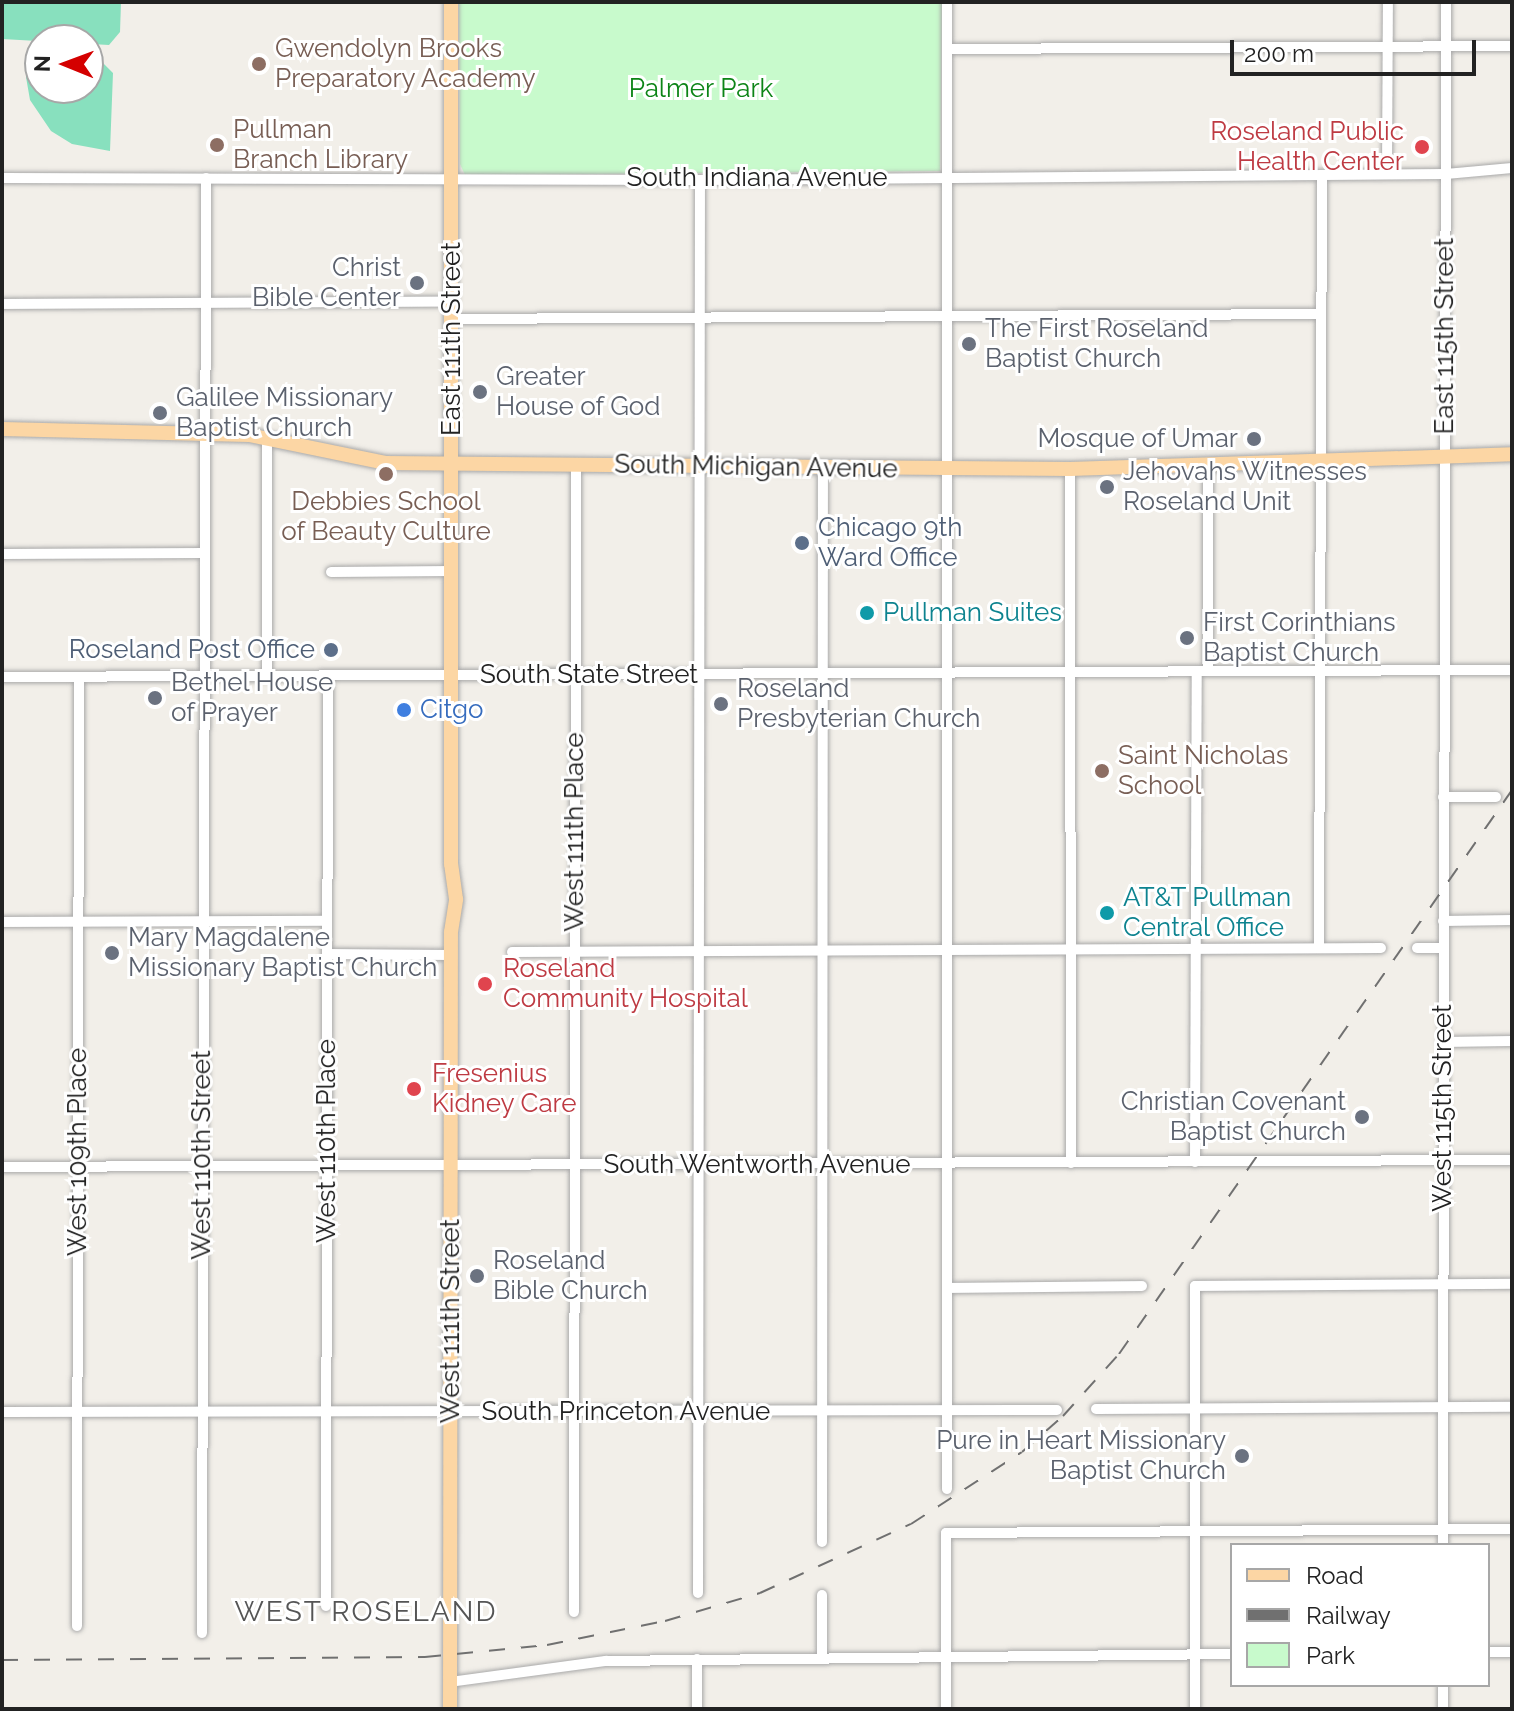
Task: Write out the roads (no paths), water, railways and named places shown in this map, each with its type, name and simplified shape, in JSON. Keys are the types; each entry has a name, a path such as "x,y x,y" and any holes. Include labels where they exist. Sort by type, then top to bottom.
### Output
{"main road":[{"name":"East 111th Street","path":"451,2 452,676"},
{"name":"South Michigan Avenue","path":"2,429 205,433 267,438 368,461 451,464 1070,469 1321,458 1512,454"},
{"name":"West 111th Street","path":"450,1709 451,932 456,899 451,864 452,676"}],"street":[{"path":"947,2 947,1489"},
{"path":"1387,174 1388,2"},
{"name":"East 115th Street","path":"1443,670 1446,2"},
{"path":"947,49 1512,46"},
{"name":"South Indiana Avenue","path":"2,178 451,176 700,180 1446,174 1512,168"},
{"path":"1319,948 1322,175"},
{"name":"West 110th Street","path":"202,1633 206,178"},
{"path":"698,1593 700,180"},
{"path":"2,304 452,302"},
{"path":"452,319 1321,314"},
{"path":"267,438 267,676"},
{"path":"1195,1162 1196,949 1208,463"},
{"name":"West 111th Place","path":"574,1612 576,465"},
{"path":"822,1542 823,467"},
{"path":"1070,469 1071,1163"},
{"path":"2,554 204,553"},
{"path":"331,572 452,571"},
{"name":"West 115th Street","path":"1443,670 1443,1543"},
{"name":"South State Street","path":"2,677 1512,670"},
{"name":"West 110th Place","path":"326,1606 328,676"},
{"name":"West 109th Place","path":"77,1626 79,677"},
{"path":"1443,797 1496,797"},
{"path":"1443,921 1512,920"},
{"path":"2,922 327,921"},
{"path":"512,952 1381,948"},
{"path":"1417,948 1443,948"},
{"path":"327,954 451,955"},
{"path":"1443,1042 1512,1041"},
{"name":"South Wentworth Avenue","path":"2,1167 1512,1160"},
{"path":"1195,1709 1195,1286 1512,1284"},
{"path":"948,1288 1142,1286"},
{"path":"1096,1409 1512,1407"},
{"name":"South Princeton Avenue","path":"2,1412 1057,1410"},
{"path":"946,1709 946,1533 1512,1529"},
{"path":"822,1595 822,1658"},
{"path":"1490,1652 1512,1652"},
{"path":"450,1682 567,1664 697,1659 1230,1654"},
{"path":"697,1659 697,1709"},
{"path":"1443,1687 1443,1709"}],"railway":[{"path":"2,1660 425,1657 547,1645 665,1621 760,1593 911,1524 1022,1452 1063,1416 1119,1354 1512,790"}],"place":[{"name":"Gwendolyn Brooks Preparatory Academy","path":"259,64"},
{"name":"Pullman Branch Library","path":"217,145"},
{"name":"Roseland Public Health Center","path":"1422,147"},
{"name":"Christ Bible Center","path":"417,283"},
{"name":"The First Roseland Baptist Church","path":"969,344"},
{"name":"Greater House of God","path":"480,392"},
{"name":"Galilee Missionary Baptist Church","path":"160,413"},
{"name":"Mosque of Umar","path":"1254,439"},
{"name":"Debbies School of Beauty Culture","path":"386,474"},
{"name":"Jehovahs Witnesses Roseland Unit","path":"1107,487"},
{"name":"Chicago 9th Ward Office","path":"802,543"},
{"name":"Pullman Suites","path":"867,613"},
{"name":"First Corinthians Baptist Church","path":"1187,638"},
{"name":"Roseland Post Office","path":"331,650"},
{"name":"Bethel House of Prayer","path":"155,698"},
{"name":"Roseland Presbyterian Church","path":"721,704"},
{"name":"Citgo","path":"404,710"},
{"name":"Saint Nicholas School","path":"1102,771"},
{"name":"AT&T Pullman Central Office","path":"1107,913"},
{"name":"Mary Magdalene Missionary Baptist Church","path":"112,953"},
{"name":"Roseland Community Hospital","path":"485,984"},
{"name":"Fresenius Kidney Care","path":"414,1089"},
{"name":"Christian Covenant Baptist Church","path":"1362,1117"},
{"name":"Roseland Bible Church","path":"477,1276"},
{"name":"Pure in Heart Missionary Baptist Church","path":"1242,1456"}],"district":[{"name":"WEST ROSELAND","path":"366,1612"}],"park label":[{"name":"Palmer Park","path":"701,89"}]}
